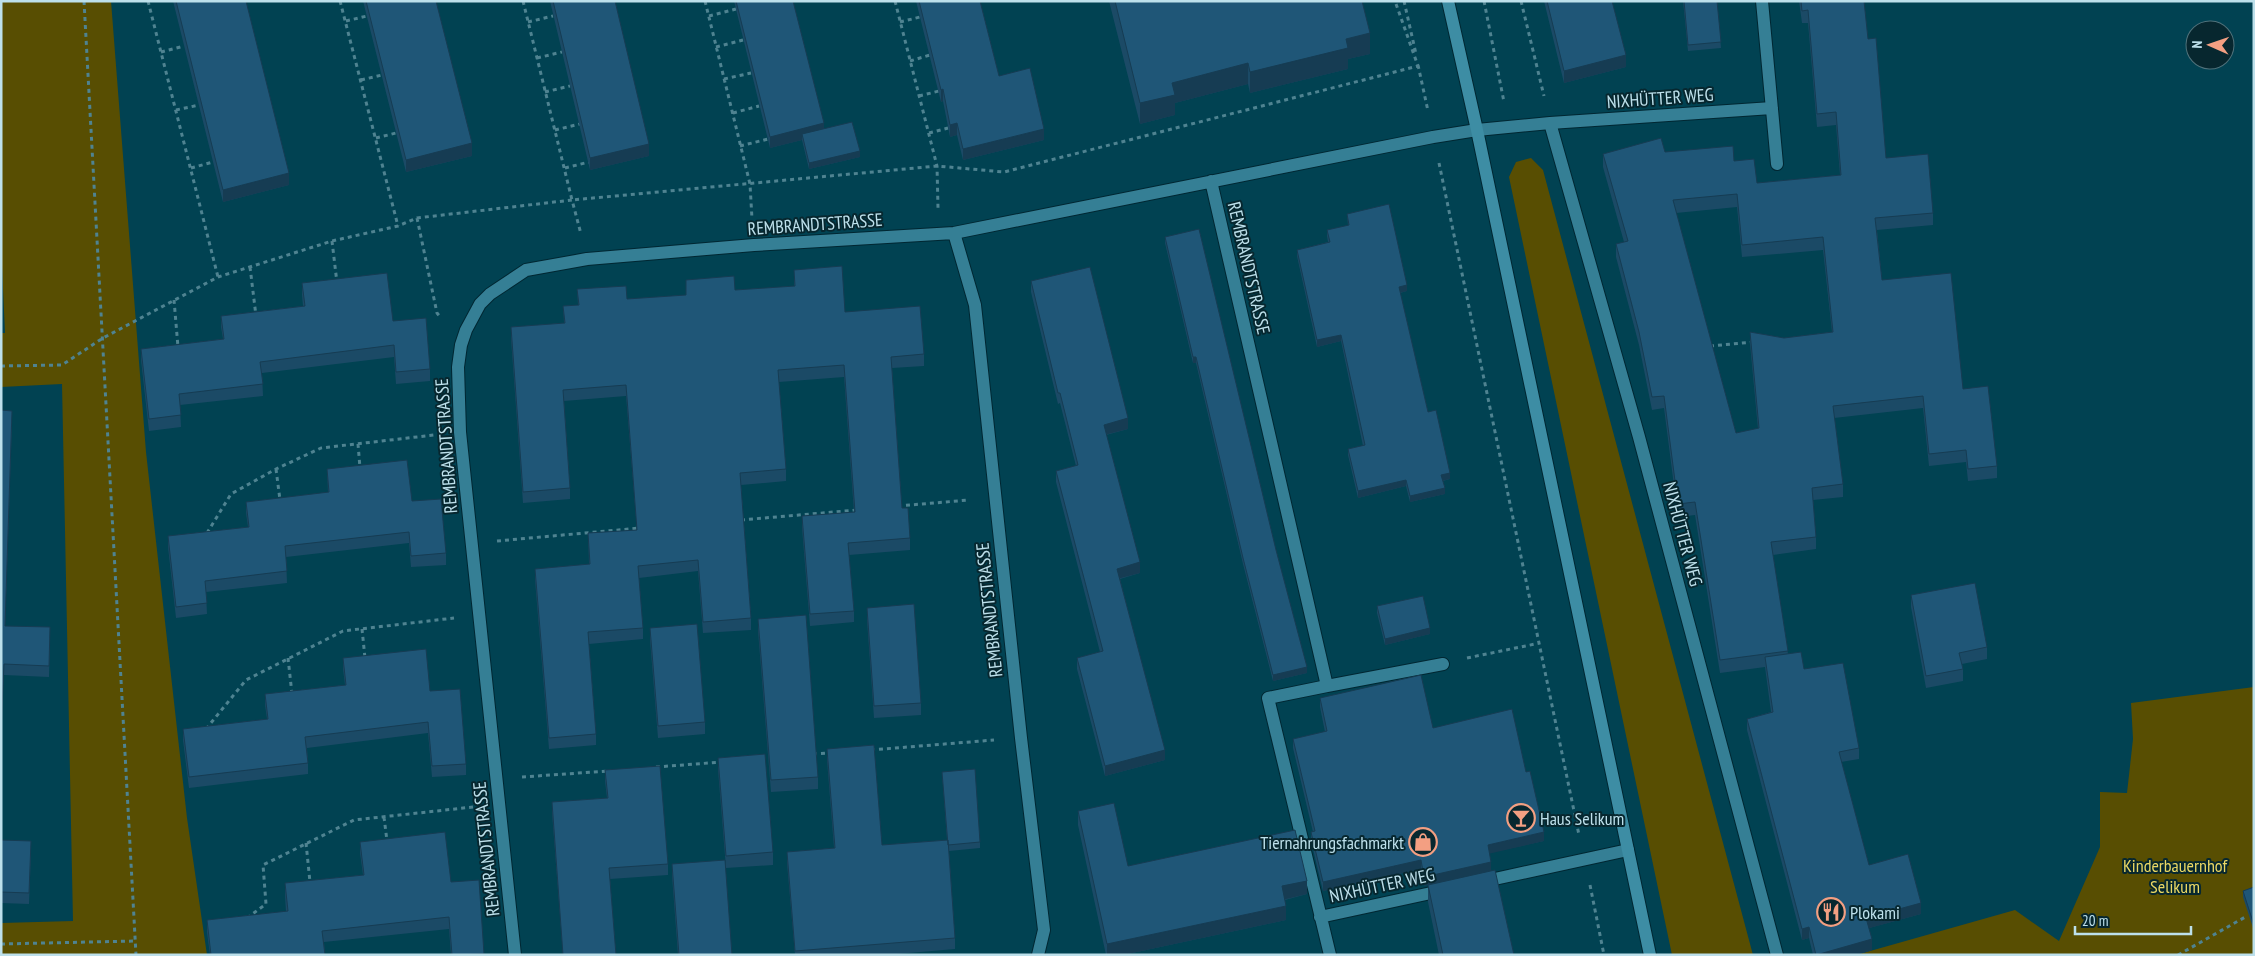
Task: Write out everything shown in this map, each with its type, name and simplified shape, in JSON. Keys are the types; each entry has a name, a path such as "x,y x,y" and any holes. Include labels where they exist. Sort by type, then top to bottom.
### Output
{"main road":[{"path":"1448,1 1477,130 1650,955"}],"street":[{"path":"1762,1 1777,164"},
{"name":"NIXHÜTTER WEG","path":"1477,130 1550,123 1772,108"},
{"name":"NIXHÜTTER WEG","path":"1550,123 1634,419 1777,955"},
{"name":"REMBRANDTSTRASSE","path":"515,955 471,543 457,388 461,345 472,317 480,304 502,284 526,270 587,260 754,244 954,233 1211,180 1477,130"},
{"name":"REMBRANDTSTRASSE","path":"1211,180 1327,686"},
{"name":"REMBRANDTSTRASSE","path":"954,233 974,305 1044,930 1038,955"},
{"path":"1330,955 1268,698 1443,664"},
{"name":"NIXHÜTTER WEG","path":"1320,917 1628,850"}],"path":[{"path":"84,1 136,955"},
{"path":"148,1 218,277"},
{"path":"340,1 398,226"},
{"path":"523,1 587,260"},
{"path":"705,1 750,184 754,244"},
{"path":"895,1 937,166 940,234"},
{"path":"1395,1 1418,66"},
{"path":"1404,1 1604,955"},
{"path":"1484,1 1509,127"},
{"path":"1521,1 1550,123"},
{"path":"709,16 736,9"},
{"path":"346,21 367,16"},
{"path":"528,22 553,16"},
{"path":"900,22 920,17"},
{"path":"716,47 744,40"},
{"path":"161,52 184,46"},
{"path":"537,58 562,52"},
{"path":"910,61 930,55"},
{"path":"1,366 62,364 102,338 218,277 332,241 398,226 418,218 572,200 937,166 1004,172 1418,66"},
{"path":"724,79 751,73"},
{"path":"361,80 382,75"},
{"path":"545,92 570,86"},
{"path":"919,96 939,91"},
{"path":"176,110 198,104"},
{"path":"732,113 759,106"},
{"path":"555,130 580,124"},
{"path":"929,133 948,128"},
{"path":"376,138 396,133"},
{"path":"740,146 768,140"},
{"path":"190,168 213,162"},
{"path":"564,168 589,162"},
{"path":"418,218 437,313 461,345"},
{"path":"332,241 337,290"},
{"path":"250,267 257,323"},
{"path":"174,300 179,356"},
{"path":"1706,346 1764,341"},
{"path":"205,535 232,494 276,469 321,448 460,432"},
{"path":"358,444 361,477"},
{"path":"276,469 280,501"},
{"path":"896,506 995,498"},
{"path":"738,520 866,509"},
{"path":"471,543 649,528"},
{"path":"205,731 246,680 343,631 479,616"},
{"path":"362,629 366,667"},
{"path":"1443,664 1540,643"},
{"path":"288,658 293,702"},
{"path":"862,750 1021,738"},
{"path":"803,755 833,753"},
{"path":"654,767 724,761"},
{"path":"496,779 615,770"},
{"path":"245,919 266,904 263,865 354,820 498,804"},
{"path":"384,817 388,850"},
{"path":"306,843 311,892"},
{"path":"2178,955 2246,916"},
{"path":"1,944 135,940"}],"green space":[{"path":"1,1 111,1 146,452 187,818 207,955 1,955 1,923 73,921 62,384 1,387 1,333 5,333 1,244"},
{"path":"1531,158 1543,170 1753,955 1672,955 1509,177 1516,162"},
{"name":"Kinderbauernhof Selikum","path":"2254,687 2254,955 1856,955 2015,910 2059,941 2100,847 2100,792 2127,793 2133,739 2131,703"}],"building":[{"path":"176,1 246,1 289,173 223,190"},
{"path":"366,1 436,1 472,143 406,160"},
{"path":"553,1 615,1 649,144 590,158"},
{"path":"736,1 793,1 824,123 770,137"},
{"path":"919,1 980,1 999,76 1030,68 1044,129 963,149 957,123 950,125 943,89 941,90"},
{"path":"1115,1 1362,1 1370,33 1346,39 1348,48 1250,72 1248,63 1172,83 1175,95 1140,103"},
{"path":"1547,1 1612,1 1626,55 1564,71"},
{"path":"1684,1 1717,1 1721,42 1688,45"},
{"path":"1801,1 1864,1 1868,39 1876,38 1886,158 1928,154 1933,213 1875,218 1882,280 1951,273 1963,389 1988,386 1997,466 1968,469 1966,450 1929,454 1923,396 1833,406 1843,484 1812,488 1816,537 1771,542 1788,651 1720,660 1695,502 1678,504 1664,396 1652,397 1639,332 1616,244 1628,241 1603,154 1661,138 1665,152 1733,146 1734,161 1754,159 1757,183 1841,175 1836,112 1817,114 1808,10 1802,11","holes":["1737,194 1742,245 1823,237 1833,332 1784,338 1750,332 1759,428 1736,433 1673,200"]},
{"path":"852,122 860,151 809,163 802,134"},
{"path":"1389,204 1407,285 1399,287 1428,412 1436,410 1450,473 1441,475 1445,488 1410,496 1406,480 1358,491 1348,449 1365,445 1341,335 1317,340 1297,250 1330,242 1327,230 1349,225 1347,214"},
{"path":"1199,229 1276,550 1307,667 1273,675 1243,558 1196,357 1193,357 1165,237"},
{"path":"842,266 845,312 920,306 924,354 891,357 902,508 908,508 910,538 848,543 854,611 810,614 802,516 855,512 844,365 778,370 786,469 740,473 751,618 703,622 698,560 638,566 643,628 588,632 596,734 549,738 535,569 590,564 588,533 637,530 626,385 563,390 570,488 523,492 511,327 565,323 563,306 579,305 577,289 626,286 627,299 686,295 686,280 734,276 735,290 795,286 794,270"},
{"path":"1090,267 1128,418 1104,425 1140,562 1117,569 1165,750 1105,766 1077,658 1103,651 1056,471 1078,465 1060,393 1058,393 1031,281"},
{"path":"387,273 393,321 426,318 430,369 396,372 394,345 260,362 263,384 179,394 181,415 149,419 141,349 224,339 221,316 305,306 302,283"},
{"path":"1,410 12,411 5,626 50,627 49,666 4,664 1,730"},
{"path":"407,460 412,501 441,499 446,553 411,556 409,532 285,546 287,571 205,581 207,603 176,607 168,536 249,527 246,502 329,492 327,469"},
{"path":"1975,583 1987,647 1959,653 1963,669 1926,676 1911,595"},
{"path":"1423,596 1430,628 1385,639 1377,606"},
{"path":"914,604 921,703 874,706 867,608"},
{"path":"806,615 818,777 771,780 758,619"},
{"path":"697,624 705,722 658,726 650,628"},
{"path":"426,649 430,691 460,689 466,764 432,766 428,722 305,737 308,763 189,777 183,729 268,719 265,694 346,685 343,658"},
{"path":"1801,652 1804,669 1843,663 1859,748 1839,752 1869,865 1908,854 1921,903 1866,918 1872,939 1816,955 1809,927 1802,929 1747,719 1773,712 1765,657"},
{"path":"1421,675 1433,728 1512,709 1526,772 1530,771 1544,832 1488,845 1491,862 1424,877 1421,860 1323,882 1311,832 1315,831 1293,739 1327,731 1320,698"},
{"path":"874,745 882,845 948,840 955,938 795,951 787,852 835,848 827,749"},
{"path":"765,754 773,852 726,856 718,758"},
{"path":"660,766 668,864 609,868 616,955 563,955 552,802 608,798 605,770"},
{"path":"975,769 980,842 948,845 942,772"},
{"path":"1114,803 1128,866 1295,830 1307,881 1282,886 1286,906 1107,944 1078,811"},
{"path":"445,832 451,882 479,880 484,954 452,955 449,917 322,931 325,955 211,955 207,920 288,911 285,883 364,875 360,842"},
{"path":"1,840 31,841 29,893 1,892"},
{"path":"725,860 732,955 679,955 672,864"},
{"path":"1495,870 1514,955 1443,955 1428,885"},
{"path":"2254,887 2254,925 2243,891"}],"place":[{"name":"Haus Selikum","path":"1521,818"},
{"name":"Tiernahrungsfachmarkt","path":"1423,842"},
{"name":"Plokami","path":"1831,912"}]}
